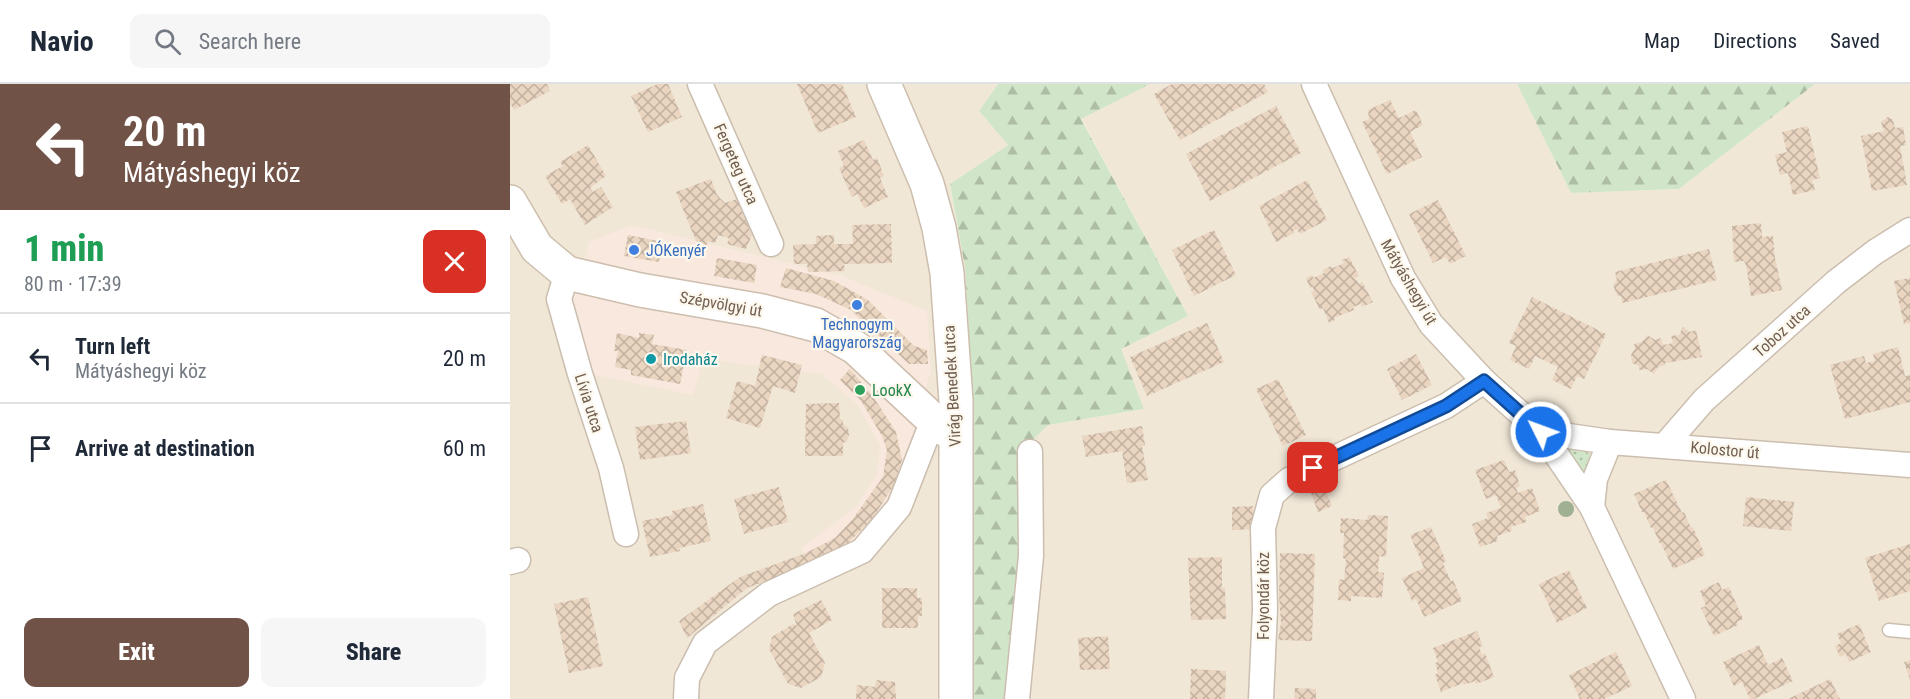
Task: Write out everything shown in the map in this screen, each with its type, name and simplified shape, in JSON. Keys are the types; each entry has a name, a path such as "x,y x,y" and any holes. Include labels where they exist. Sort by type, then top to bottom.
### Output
{"street":[{"name":"Fergeteg utca","path":"700,84 771,244"},
{"name":"Virág Benedek utca","path":"884,84 927,184 939,228 947,273 956,401 944,426 956,699"},
{"name":"Mátyáshegyi út","path":"1314,84 1403,278 1431,324 1484,381 1541,432 1592,507 1683,699"},
{"name":"Szépvölgyi út","path":"510,202 537,248 567,273 640,290 762,311 816,325 855,348 944,426"},
{"name":"Toboz utca","path":"1665,445 1704,400 1836,282 1875,252 1910,230"},
{"name":"Lívia utca","path":"567,273 560,299 580,374 611,468 626,534"},
{"name":"Folyondár köz","path":"1261,699 1265,609 1263,528 1272,495 1289,480 1446,406 1484,381"},
{"path":"686,699 687,678 705,643 769,594 862,551 899,507 944,426"},
{"name":"Kolostor út","path":"1541,432 1610,442 1910,465"},
{"path":"1592,507 1594,479 1610,442"},
{"path":"1017,699 1031,556 1030,452"}],"lane":[{"path":"1889,630 1910,632"}],"shaded area":[{"path":"510,84 998,84 979,111 1008,145 950,184 965,267 972,386 969,699 510,699"},
{"path":"1150,84 1517,84 1571,193 1679,189 1815,84 1910,84 1910,699 1008,699 1025,448 1048,425 1144,409 1120,349 1188,316 1081,118"},
{"path":"632,225 842,276 927,311 931,371 894,501 862,544 810,571 801,548 857,506 877,474 880,445 857,404 822,374 703,359 693,395 594,375 571,300 589,242"}],"green space":[{"path":"998,84 1150,84 1081,119 1188,316 1121,349 1144,409 1048,425 1025,448 1018,614 1008,699 969,699 972,386 965,267 950,184 1008,145 979,111"},
{"path":"1517,84 1815,84 1679,189 1571,193"},
{"path":"1562,449 1585,451 1591,455 1588,467 1582,473"}],"building":[{"path":"510,84 547,84 550,91 514,110 510,103"},
{"path":"658,84 668,84 682,117 648,132 631,96"},
{"path":"797,84 842,84 856,117 818,133"},
{"path":"1172,84 1264,84 1268,92 1180,140 1154,94"},
{"path":"1390,100 1399,118 1416,110 1423,125 1410,132 1422,157 1387,174 1362,122 1369,119 1368,110"},
{"path":"1276,106 1301,153 1210,201 1186,154"},
{"path":"1888,117 1893,120 1895,128 1903,127 1906,145 1900,146 1907,185 1872,191 1861,136 1884,131 1881,122"},
{"path":"1808,126 1820,178 1812,180 1815,190 1793,195 1788,173 1780,175 1775,155 1787,152 1782,132"},
{"path":"864,140 873,160 877,158 884,176 880,178 888,197 864,208 857,194 852,197 839,168 844,166 838,151"},
{"path":"588,145 606,176 590,188 593,192 601,187 613,207 585,225 570,199 562,204 545,176 563,166 560,162"},
{"path":"711,179 717,195 725,203 737,199 752,235 746,249 727,244 729,238 718,235 715,243 708,241 707,246 696,241 676,192"},
{"path":"1307,180 1327,220 1300,234 1297,229 1293,231 1294,233 1276,242 1259,206"},
{"path":"1438,200 1466,256 1450,264 1446,257 1433,263 1409,214"},
{"path":"1761,223 1762,237 1773,236 1782,290 1751,296 1744,261 1734,262 1732,226"},
{"path":"891,224 892,263 844,264 845,271 808,272 807,264 794,264 793,245 816,244 816,236 834,235 834,244 853,244 852,225"},
{"path":"1214,230 1236,275 1194,296 1172,250"},
{"path":"628,235 663,242 659,262 624,256"},
{"path":"1709,249 1717,280 1622,303 1621,296 1617,295 1613,285 1617,280 1615,272"},
{"path":"1349,257 1359,276 1355,278 1359,284 1362,282 1373,302 1362,307 1361,304 1353,307 1354,310 1334,318 1335,320 1329,323 1323,308 1320,310 1311,292 1314,291 1313,287 1310,288 1306,278 1312,275 1313,278 1324,273 1323,270 1344,263 1342,260"},
{"path":"717,258 757,265 754,283 714,276"},
{"name":"Technogym Magyarország","path":"786,268 834,281 868,300 914,346 927,350 928,364 909,364 851,310 816,294 780,287"},
{"path":"1910,278 1910,323 1904,324 1894,281"},
{"path":"1532,297 1606,334 1584,379 1577,376 1571,389 1552,380 1558,367 1535,356 1529,369 1510,360 1516,346 1509,343"},
{"path":"1207,323 1224,362 1147,396 1130,357"},
{"path":"1683,327 1690,332 1696,330 1702,357 1665,363 1658,367 1654,374 1647,369 1639,370 1639,366 1632,363 1631,355 1635,348 1634,344 1642,342 1647,335 1655,340 1661,338 1663,345 1673,343 1671,336 1679,335"},
{"name":"Irodaház","path":"617,333 639,338 639,333 654,335 652,344 687,350 680,384 631,375 631,370 615,367 618,351 614,351"},
{"path":"1898,347 1905,376 1910,375 1910,402 1845,419 1830,365 1864,356 1866,363 1875,361 1873,354"},
{"path":"1416,354 1432,385 1402,400 1387,369"},
{"path":"762,355 802,365 795,393 773,386 760,428 726,418 737,381 755,386"},
{"path":"850,369 872,395 896,432 902,460 894,485 872,519 845,546 811,564 747,588 687,638 679,621 740,577 806,553 835,538 852,520 883,477 887,450 882,436 861,401 840,380"},
{"path":"1278,379 1306,435 1283,446 1256,389"},
{"path":"839,403 840,419 848,428 849,435 847,441 843,443 843,456 805,456 806,404"},
{"path":"686,421 691,453 640,460 635,427"},
{"path":"1142,426 1145,445 1142,446 1148,480 1127,483 1122,451 1086,457 1082,436"},
{"path":"1504,460 1509,472 1515,470 1520,486 1516,488 1518,493 1532,488 1540,511 1525,517 1526,522 1511,527 1512,531 1497,536 1498,541 1480,547 1472,524 1488,518 1486,513 1501,508 1496,495 1486,499 1475,470"},
{"path":"1666,480 1682,513 1684,512 1691,528 1693,527 1705,555 1673,569 1634,494"},
{"path":"1323,485 1332,506 1318,512 1310,490"},
{"path":"779,487 788,522 744,534 734,499"},
{"path":"1746,497 1794,502 1791,531 1743,526"},
{"path":"703,504 711,541 679,548 680,551 650,557 642,521 673,515 672,511"},
{"path":"1253,506 1254,529 1232,530 1232,507"},
{"path":"1368,515 1388,516 1386,557 1379,556 1378,572 1384,573 1382,598 1351,596 1351,601 1338,600 1339,579 1344,580 1346,559 1343,558 1344,533 1340,533 1341,518 1367,520"},
{"path":"1431,527 1446,561 1443,563 1462,601 1424,617 1416,599 1412,601 1402,578 1424,568 1410,535"},
{"path":"1910,544 1910,591 1879,601 1865,558"},
{"path":"1280,553 1315,554 1312,641 1278,640 1281,623"},
{"path":"1222,557 1222,588 1225,588 1226,619 1191,620 1188,558"},
{"path":"1569,570 1587,608 1557,623 1539,584"},
{"path":"1719,582 1722,590 1729,587 1743,619 1737,622 1738,625 1714,636 1701,608 1706,606 1700,591"},
{"path":"882,588 917,588 917,598 922,598 922,616 918,616 918,628 882,628"},
{"path":"588,597 603,666 569,673 554,604"},
{"path":"821,600 832,620 809,633 825,663 821,677 801,688 788,684 769,649 772,637 793,624 797,626 793,614"},
{"path":"1859,624 1871,652 1849,662 1846,654 1840,657 1835,646 1841,643 1837,634"},
{"path":"1477,631 1483,646 1479,647 1482,655 1485,653 1494,677 1476,684 1475,681 1464,685 1463,683 1441,692 1435,675 1438,673 1435,663 1438,662 1433,648"},
{"path":"1108,636 1110,669 1080,670 1078,638"},
{"path":"1759,645 1768,665 1782,658 1793,681 1750,699 1742,682 1734,686 1723,662"},
{"path":"1616,652 1632,686 1604,699 1580,699 1569,675"},
{"path":"1910,660 1910,680 1904,662"},
{"path":"1191,669 1226,671 1225,699 1190,699"},
{"path":"1830,679 1840,699 1788,699"},
{"path":"876,680 895,682 896,699 856,699 857,685 875,687"},
{"path":"1295,688 1316,689 1316,699 1294,699"}],"place":[{"name":"JÓKenyér","path":"634,250"},
{"name":"Technogym Magyarország","path":"857,305"},
{"name":"Irodaház","path":"651,359"},
{"name":"LookX","path":"860,390"}],"route":[{"path":"1313,468 1446,406 1484,381 1541,432"}]}
